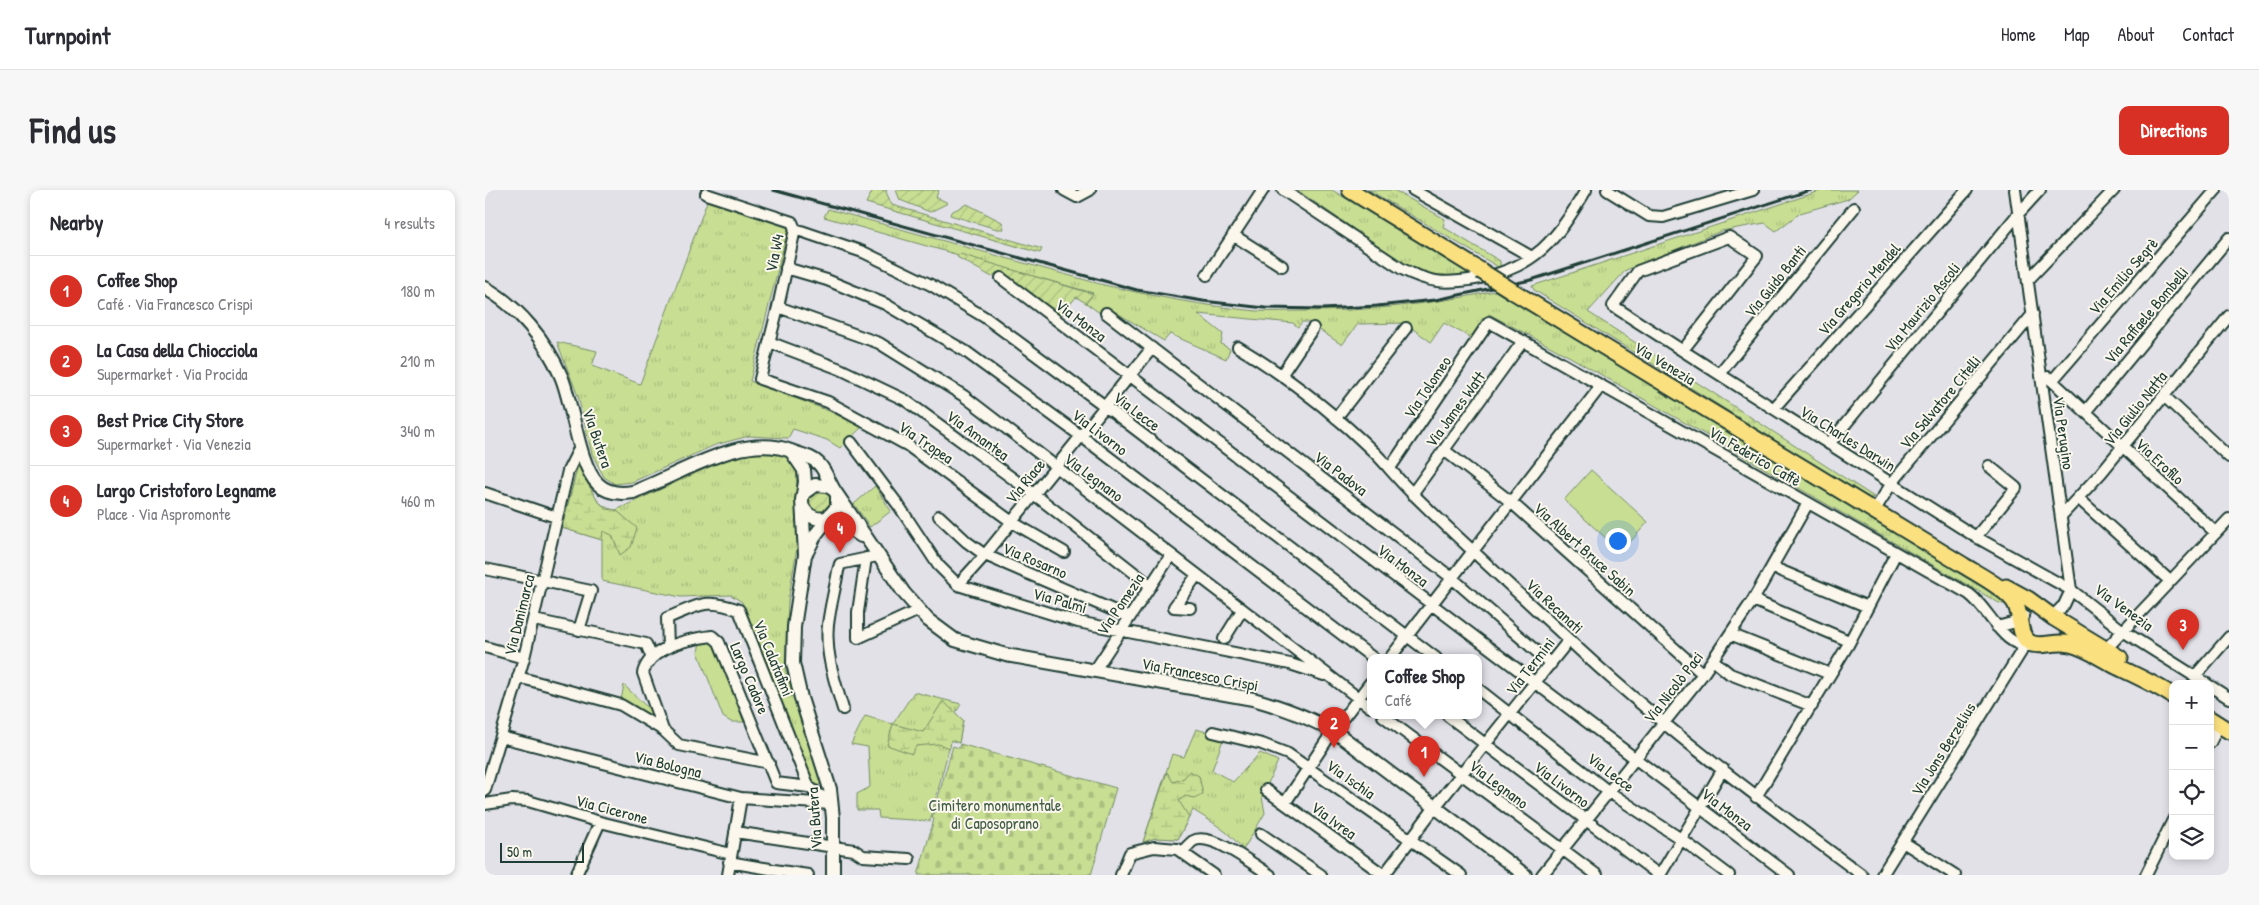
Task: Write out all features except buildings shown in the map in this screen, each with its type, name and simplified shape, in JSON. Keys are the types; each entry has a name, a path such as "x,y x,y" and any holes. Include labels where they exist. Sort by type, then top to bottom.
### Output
{"main road":[{"name":"Via Venezia","path":"1350,190 1874,512 1963,564"},
{"path":"1963,564 2028,599 2124,660 2142,677"},
{"path":"1963,564 2007,594 2014,602 2023,628 2033,644 2076,646 2142,677 2169,694"},
{"path":"2023,628 2037,610 2052,615 2057,623 2056,633 2044,644"}],"street":[{"path":"1064,190 1077,197 1090,190"},
{"path":"1207,275 1263,190"},
{"path":"1283,190 1402,269 1423,280 1460,281 1495,275 1522,266 1565,226 1586,190"},
{"path":"1413,190 1532,257"},
{"path":"1607,190 1649,216 1663,217 1753,190"},
{"name":"Via Gregorio Mendel","path":"1774,408 1967,190"},
{"name":"Via Perugino","path":"2015,190 2071,590"},
{"name":"Via Maurizio Ascoli","path":"1829,444 2040,190"},
{"path":"2028,280 2113,190"},
{"name":"Via Emilio Segrè","path":"2052,381 2216,190"},
{"name":"Via W4","path":"705,194 792,222 795,229 760,379"},
{"name":"Via Guido Banti","path":"1719,374 1854,208"},
{"name":"Via Lecce","path":"795,229 863,252 931,285 986,318 1105,406 1429,654"},
{"path":"1233,235 1282,266"},
{"name":"Via Charles Darwin","path":"1683,350 1757,256 1729,238 1638,271 1613,306 1976,537 2071,590"},
{"name":"Via Raffaele Bombelli","path":"2086,411 2229,238"},
{"name":"Via Livorno","path":"786,268 827,280 885,304 965,351 1081,436 1368,654"},
{"name":"Via Monza","path":"1001,278 1789,875"},
{"name":"Via Butera","path":"485,288 519,314 547,347 562,378 580,447 597,484 607,490 620,494 648,487 709,459 736,450 757,446 775,446 812,458 820,465 835,493 854,518 865,539"},
{"name":"Via Legnano","path":"778,308 838,327 887,348 964,396 1367,705"},
{"name":"Via Padova","path":"1106,313 1452,578 1551,664"},
{"name":"Via Salvatore Citelli","path":"1874,512 1892,484 2033,314"},
{"name":"Via Giulio Natta","path":"2061,516 2122,447 2229,316"},
{"name":"Via Federico Caffè","path":"1489,322 1977,600 2007,638 2023,628"},
{"name":"Via Tolomeo","path":"1389,468 1489,322"},
{"path":"1282,374 1313,328"},
{"path":"1336,418 1406,328"},
{"name":"Via James Watt","path":"1412,494 1523,341"},
{"name":"Via Amantea","path":"769,342 847,372 905,400 1034,494 1151,586"},
{"name":"Via Recanati","path":"1238,347 1282,374 1336,418 1389,468 1412,494 1569,640 1663,724 1723,769 1756,797 1863,875"},
{"name":"Via Riace","path":"958,585 985,555 1152,348"},
{"name":"Via Erofilo","path":"2041,370 2216,533"},
{"name":"Via Tropea","path":"760,379 828,402 907,445 1012,522 1064,552"},
{"path":"1393,654 1601,386"},
{"path":"2164,396 2229,457"},
{"name":"Via Palmi","path":"851,442 899,506 939,566 958,585 1078,622 1290,664 1330,677"},
{"name":"Via Danimarca","path":"485,790 534,620 568,471 580,447"},
{"name":"Via Albert Bruce Sabin","path":"1444,450 1511,502 1703,674"},
{"path":"791,451 803,470 805,554"},
{"path":"1976,537 2016,488 1989,466"},
{"path":"804,493 815,484 828,486 835,493 837,507 816,534 805,554"},
{"path":"485,493 556,517"},
{"path":"2078,498 2170,582"},
{"name":"Via Nicolò Paci","path":"1542,875 1703,674 1753,600 1808,503"},
{"path":"803,507 811,516 827,518 842,523 865,539"},
{"name":"Via Rosarno","path":"939,516 967,542 985,555 1129,617"},
{"path":"2106,649 2229,519"},
{"name":"Via Francesco Crispi","path":"865,539 871,557 919,610 941,631 955,640 1006,655 1253,699 1284,708 1333,731 1525,875"},
{"path":"1756,797 1812,706 1896,553"},
{"name":"Via Butera","path":"805,554 794,627 793,663 801,698 831,789 833,875"},
{"name":"Via Pomezia","path":"1095,670 1171,555"},
{"path":"843,709 833,676 829,653 828,627 840,564 871,557"},
{"path":"871,557 861,583 857,612 858,638 919,610"},
{"path":"1772,567 1868,607"},
{"path":"485,569 591,592 579,630"},
{"path":"1190,608 1174,607 1197,575"},
{"path":"2052,615 2064,605 2071,590"},
{"name":"Via Venezia","path":"2071,590 2123,631 2201,680"},
{"path":"1753,600 1849,641"},
{"name":"Via Calatafimi","path":"668,647 667,618 708,602 722,603 739,610 809,787"},
{"path":"1225,639 1243,610"},
{"path":"534,620 646,644 652,658 645,665 643,673 663,730"},
{"path":"1997,627 2023,628"},
{"name":"Via Jons Berzelius","path":"1882,875 2021,652 2023,628"},
{"path":"1730,634 1830,674"},
{"name":"Largo Cadore","path":"652,658 668,647 712,636 719,642 776,783 809,787 832,804"},
{"path":"2195,676 2229,636"},
{"name":"Via Termini","path":"1384,875 1435,807 1536,684 1569,640"},
{"path":"485,647 524,658"},
{"path":"1713,660 1729,674 1812,706"},
{"path":"518,677 621,705 663,730 679,745 769,763"},
{"path":"1344,717 1367,687"},
{"path":"2214,689 2229,698"},
{"name":"Via Lecce","path":"1482,692 1609,792 1681,839 1729,875"},
{"name":"Via Legnano","path":"1387,719 1561,851 1597,875"},
{"name":"Via Livorno","path":"1452,719 1659,875"},
{"path":"1285,803 1333,731"},
{"name":"Via Ischia","path":"1213,732 1262,744 1288,754 1461,875"},
{"name":"Via Bologna","path":"501,737 741,798 832,804"},
{"path":"1659,875 1723,769"},
{"name":"Via Ivrea","path":"1266,790 1384,875"},
{"path":"728,875 741,798"},
{"name":"Via Cicerone","path":"485,804 512,800 528,801 730,858 772,869 808,875"},
{"path":"577,875 600,822"},
{"path":"2146,875 2169,828"},
{"path":"735,832 854,850 863,856 909,859"},
{"path":"1261,834 1321,875"},
{"path":"1180,851 1193,841 1202,839 1215,842 1228,848 1270,875"},
{"path":"1903,842 1955,875"},
{"path":"1121,875 1130,853 1153,847 1180,851 1214,875"}],"green space":[{"path":"873,190 887,190 886,192 892,205 1042,249 1040,253 866,203"},
{"path":"896,190 939,190 936,197 948,203 930,212 900,200"},
{"path":"1297,190 1332,190 1469,274 1440,278 1412,269"},
{"path":"1369,190 1394,190 1445,219 1443,227 1500,261 1500,268"},
{"path":"1823,190 1858,190 1848,199 1800,213 1776,231 1765,223 1721,231 1626,270 1588,312 1874,497 1869,499 1534,290 1532,286"},
{"path":"708,199 785,224 788,229 750,381 829,411 862,427 840,448 827,440 793,429 788,438 749,436 715,445 632,482 615,484 604,477 592,454 578,396 557,342 597,351 592,366 640,384"},
{"path":"967,204 1002,222 1004,229 997,229 950,215 951,212"},
{"path":"828,209 1100,284 1139,293 1237,309 1257,311 1330,311 1377,308 1448,300 1495,291 2009,601 2012,606 1999,603 1572,358 1489,314 1473,339 1444,323 1431,342 1405,323 1358,324 1342,345 1308,322 1302,322 1298,327 1293,323 1198,314 1223,334 1221,344 1230,349 1226,359 1170,334 1164,341 1107,307 1101,314 1086,303 1093,293 824,217"},
{"path":"960,254 1093,294 1086,303 1076,297 1060,317 997,272 992,277 957,257"},
{"path":"764,450 788,457 797,466 796,514 800,530 788,602 785,669 823,780 819,785 813,784 742,602 731,595 681,597 602,581 602,540 562,528 578,465 592,493 602,505 616,510 728,458"},
{"path":"578,465 597,500 606,509 616,510 637,528 631,547 620,555 612,535 603,531 602,540 562,528"},
{"path":"1591,470 1648,522 1621,552 1564,500"},
{"path":"875,486 891,511 870,527 854,504"},
{"path":"827,489 834,503 824,515 809,511 807,495 811,490"},
{"path":"708,640 715,645 744,722 731,722 723,717 698,652 700,642"},
{"path":"624,685 650,710 652,715 650,718 621,700"},
{"path":"914,692 961,704 955,714 963,720 959,743 951,740 930,821 879,818 878,810 857,810 857,794 870,787 868,747 851,744 865,716 893,724"},
{"path":"943,701 963,720 959,743 951,740 950,748 938,744 916,746 912,754 887,745 893,724 923,732"},
{"path":"1196,729 1224,737 1212,770 1233,782 1260,753 1278,761 1262,797 1265,813 1243,850 1214,823 1193,810 1178,839 1155,838 1143,842 1172,754 1184,757"},
{"name":"Cimitero monumentale di Caposoprano","path":"960,744 1116,788 1091,875 918,875 953,746 959,748"},
{"path":"1189,771 1199,776 1203,794 1194,798 1185,796 1179,801 1189,817 1178,839 1155,838 1143,842 1167,772 1173,782 1184,778"}],"railway":[{"path":"773,190 1137,290 1203,301 1265,308 1323,309 1435,300 1531,280 1811,190"}],"place":[{"name":"Largo Cristoforo Legname","path":"840,553"},
{"name":"Best Price City Store","path":"2183,650"},
{"name":"La Casa della Chiocciola","path":"1334,748"},
{"name":"Coffee Shop","path":"1424,777"}]}
